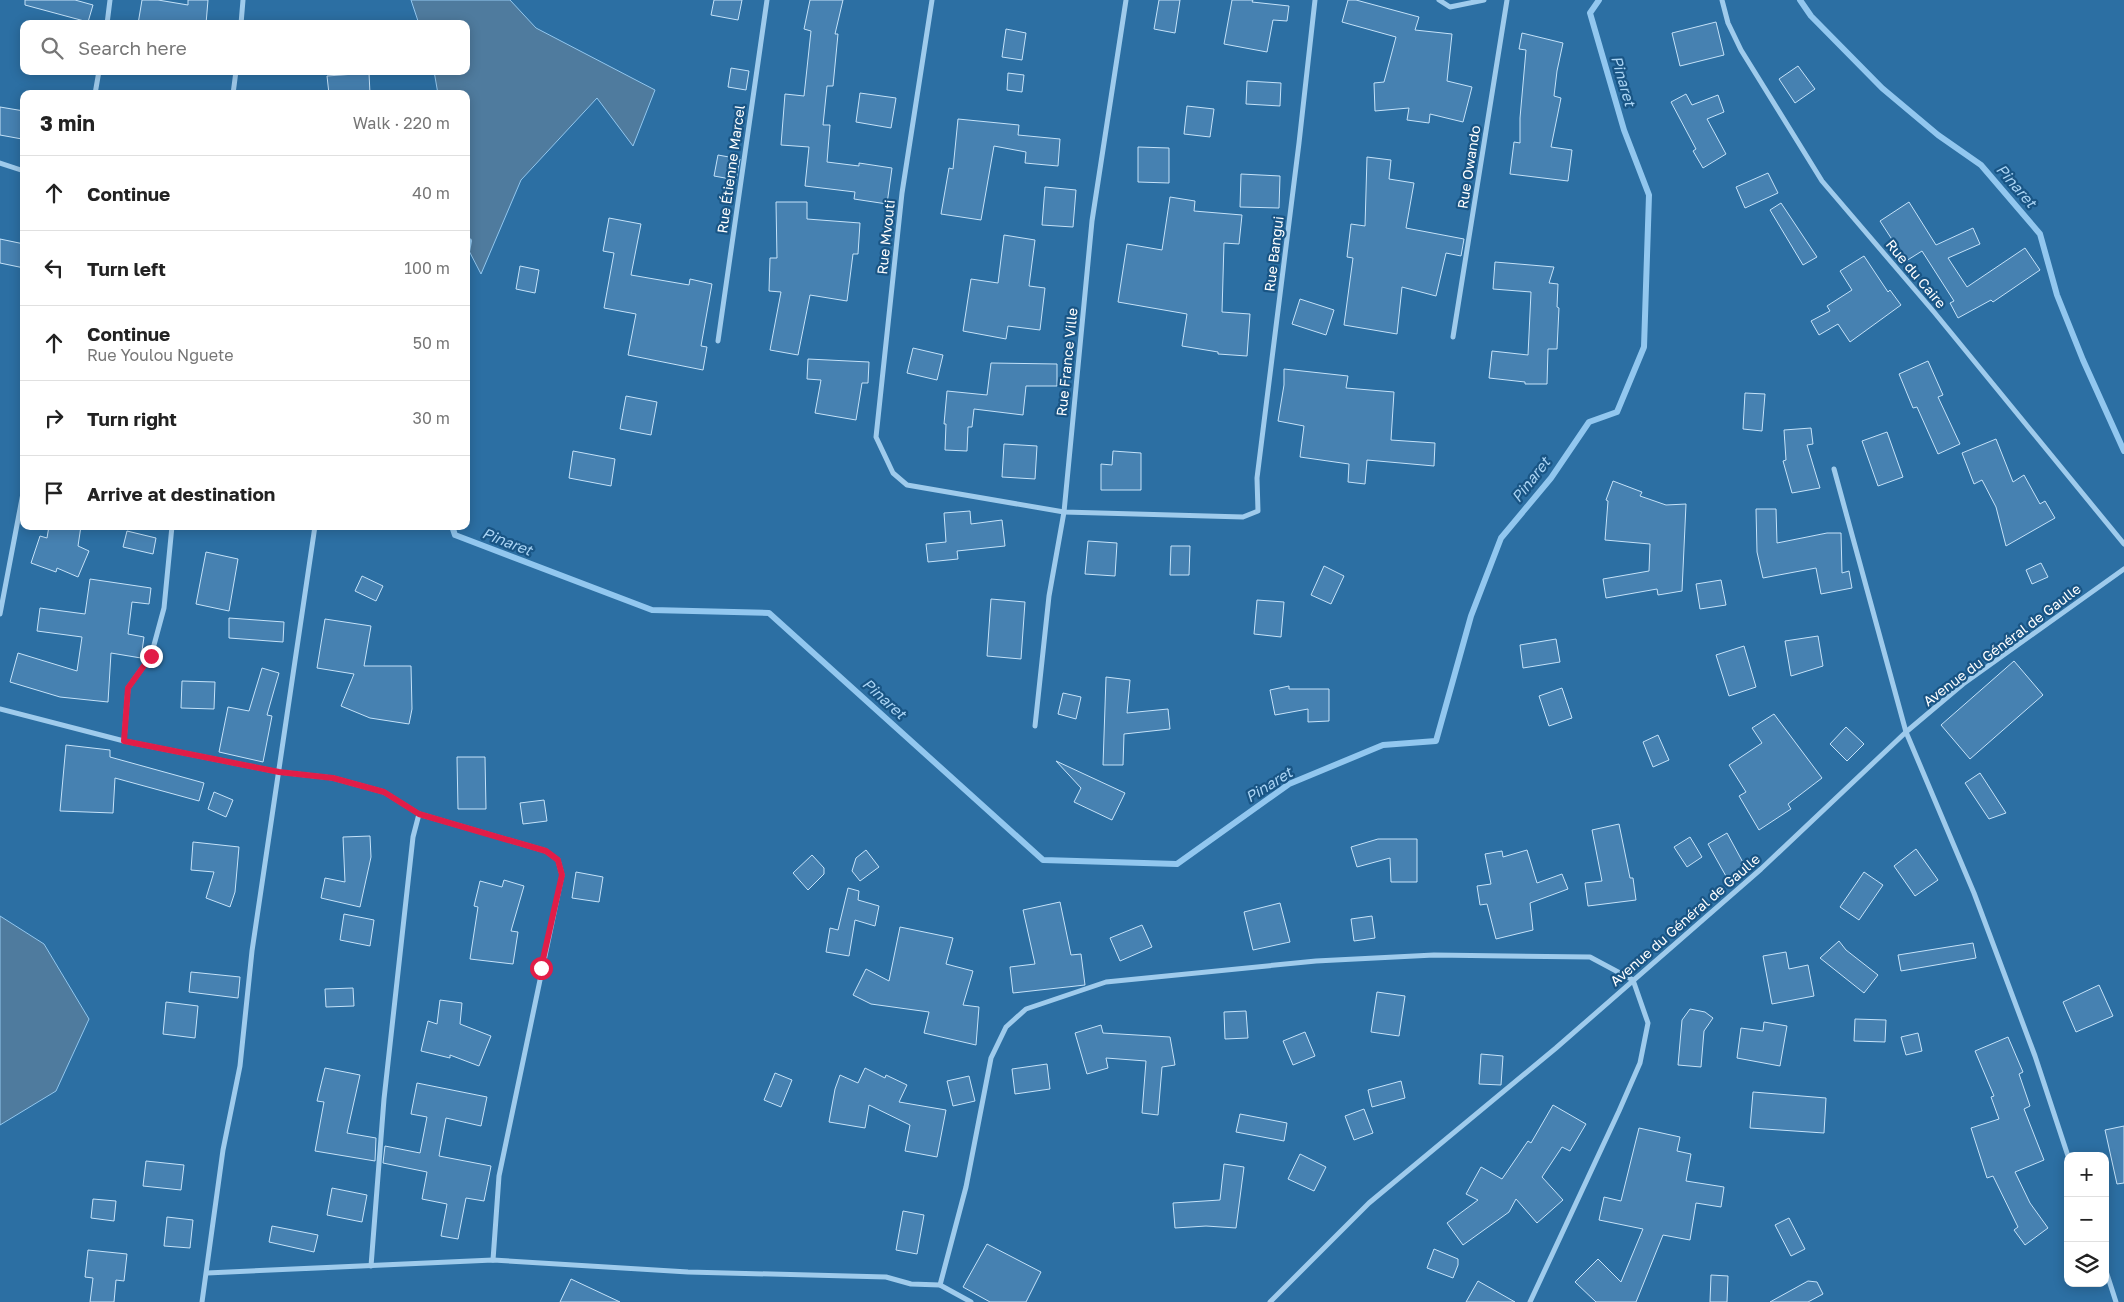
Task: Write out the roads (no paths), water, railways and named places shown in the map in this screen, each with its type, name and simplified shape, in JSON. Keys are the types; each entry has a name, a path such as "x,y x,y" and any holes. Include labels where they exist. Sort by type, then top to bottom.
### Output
{"street":[{"path":"108,20 110,0"},
{"path":"241,20 243,0"},
{"name":"Rue Étienne Marcel","path":"718,342 767,0"},
{"name":"Rue Mvouti","path":"932,0 902,193 876,437 893,474 908,485 1064,512"},
{"name":"Rue France Ville","path":"1035,726 1049,596 1064,512 1092,221 1126,0"},
{"name":"Rue Bangui","path":"1064,512 1243,517 1258,510 1257,478 1315,0"},
{"path":"1439,0 1450,7 1484,0"},
{"name":"Rue Owando","path":"1453,337 1507,0"},
{"name":"Rue du Caire","path":"1722,0 1728,24 1741,50 1822,180 1934,312 2124,544"},
{"path":"97,90 98,75"},
{"path":"234,90 236,75"},
{"path":"0,163 20,169"},
{"path":"1834,469 1906,732 1974,893 2035,1056 2067,1152"},
{"path":"0,614 20,509"},
{"path":"124,741 128,688 151,656 164,608 172,530"},
{"path":"202,1302 223,1150 240,1066 252,951 314,530"},
{"name":"Avenue du Général de Gaulle","path":"1270,1302 1369,1202 1549,1054 1761,870 1906,732 1964,684 2124,569"},
{"path":"0,709 124,741 279,772 333,778 384,792 419,814 546,851 558,860 562,875 499,1176 493,1260"},
{"path":"370,1266 386,1090 413,837 419,814"},
{"path":"940,1285 966,1187 991,1058 1006,1027 1026,1009 1106,982 1316,961 1434,955 1590,957 1633,980 1648,1023 1640,1063 1530,1302"},
{"path":"207,1273 493,1260 688,1272 886,1277 911,1284 940,1285 970,1302"},
{"path":"2109,1280 2116,1302"}],"waterway":[{"name":"Pinaret","path":"453,530 455,535 652,610 769,613 1043,860 1177,864 1289,784 1383,745 1436,741 1471,616 1501,538 1551,478 1589,422 1617,412 1644,347 1649,195 1624,130 1590,13 1599,0"},
{"name":"Pinaret","path":"1800,0 1811,16 1882,88 1938,135 1981,165 2040,234 2057,295 2083,360 2124,451"}]}
